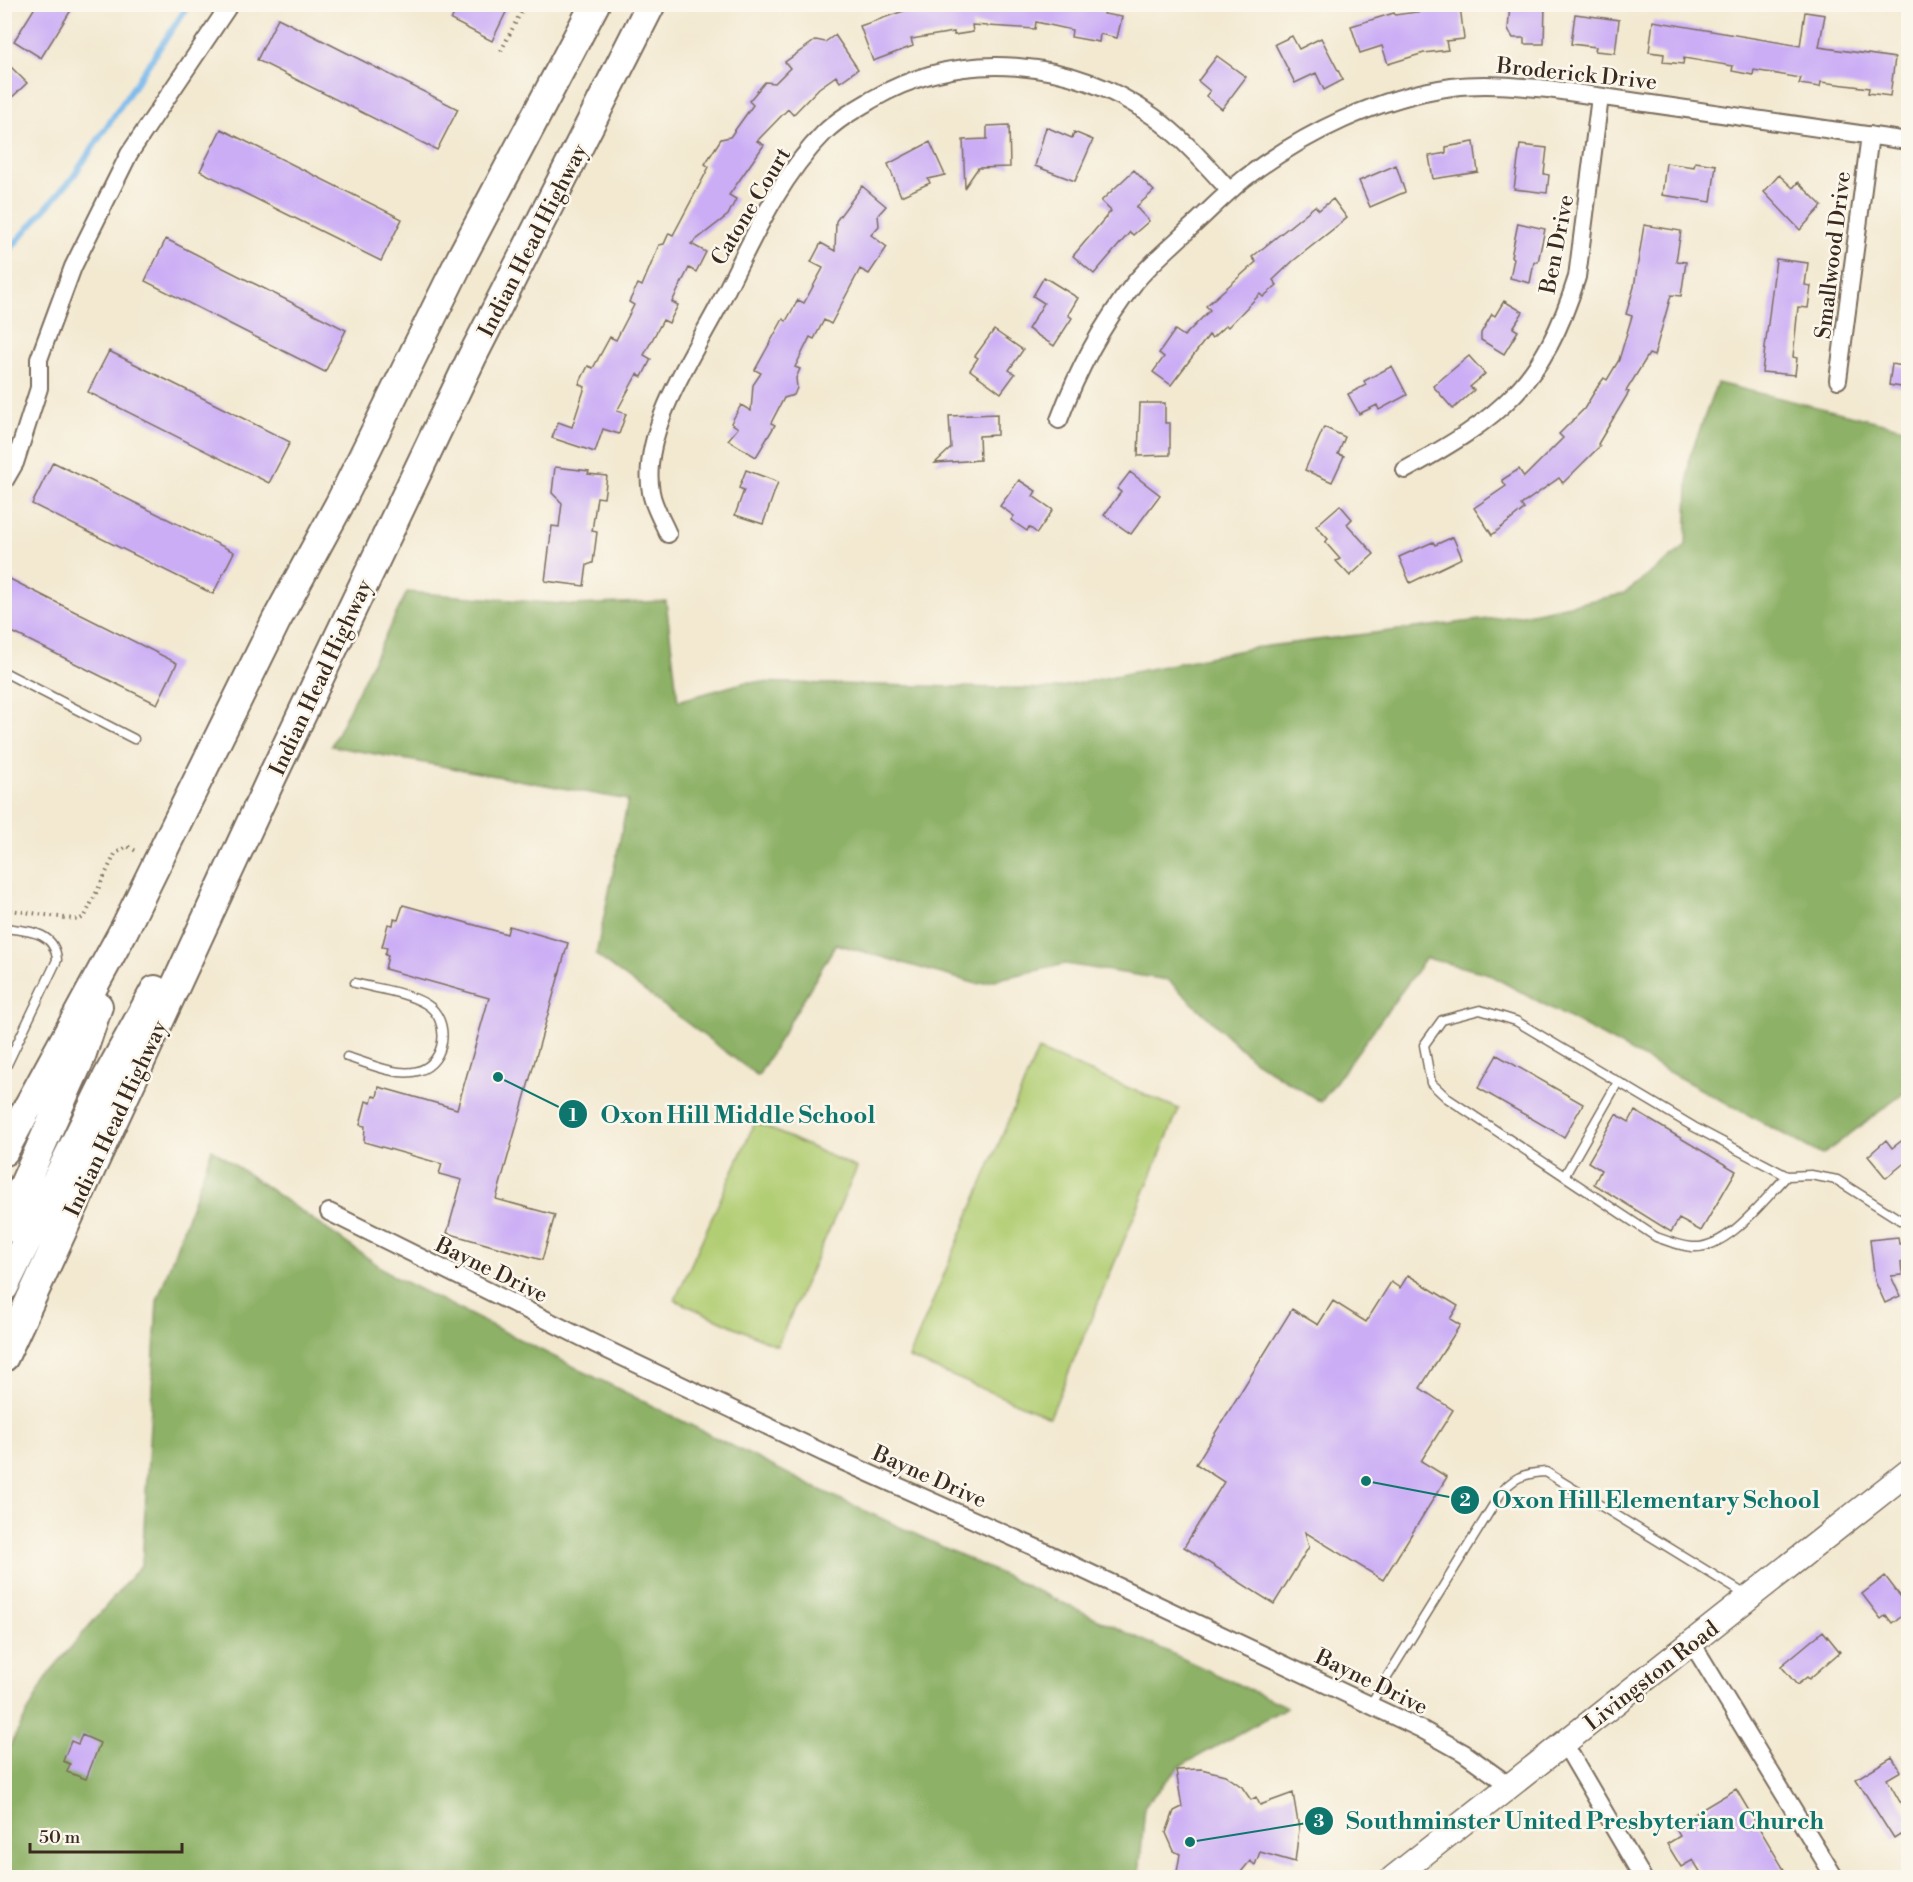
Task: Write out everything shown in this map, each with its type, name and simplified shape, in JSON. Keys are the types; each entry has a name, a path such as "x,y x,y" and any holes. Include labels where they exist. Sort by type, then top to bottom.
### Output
{"highway":[{"path":"4,1151 124,930 462,256 595,4"},
{"name":"Indian Head Highway","path":"4,1357 272,777 472,357 651,4"},
{"path":"4,1287 108,1076 272,777"},
{"path":"4,1229 80,1059 124,930"}],"main road":[{"name":"Livingston Road","path":"1393,1878 1908,1472"}],"street":[{"path":"4,482 15,463 39,388 39,359 73,267 129,154 230,4"},
{"name":"Catone Court","path":"668,534 651,492 649,468 657,433 677,386 784,183 825,132 860,107 904,82 958,68 995,65 1055,72 1097,85 1153,116 1191,150 1230,191"},
{"name":"Broderick Drive","path":"1059,420 1086,358 1133,285 1160,256 1230,191 1262,166 1328,127 1384,104 1453,87 1506,86 1600,97 1908,141"},
{"name":"Ben Drive","path":"1405,470 1482,423 1508,402 1525,384 1550,345 1569,304 1577,277 1600,97"},
{"name":"Smallwood Drive","path":"1838,380 1870,135"},
{"name":"Bayne Drive","path":"329,1212 595,1344 824,1453 1041,1550 1370,1705 1464,1753 1510,1786"},
{"path":"1692,1642 1835,1878"},
{"path":"1564,1743 1643,1878"}],"lane":[{"path":"4,672 134,739"},
{"path":"4,928 37,933 47,938 57,949 57,960 4,1071"},
{"path":"347,1057 402,1073 420,1071 436,1060 444,1039 440,1021 429,1005 355,983"},
{"path":"1787,1176 1756,1213 1711,1244 1692,1247 1656,1238 1447,1098 1431,1083 1424,1045 1442,1020 1480,1010 1516,1021 1694,1127 1787,1176 1811,1175 1837,1180 1908,1225"},
{"path":"1565,1175 1618,1082"},
{"path":"1370,1705 1498,1496 1507,1484 1529,1472 1546,1472 1749,1597"}],"path":[{"path":"501,51 525,4"},
{"path":"4,909 79,920 85,916 120,849 127,846 158,861"}],"green space":[{"path":"1717,383 1908,429 1908,1090 1822,1155 1486,973 1426,958 1321,1102 1253,1060 1168,980 1065,964 977,984 836,944 758,1076 596,955 628,800 331,746 407,592 575,605 666,601 678,701 746,682 1051,689 1252,648 1522,615 1623,594 1686,546 1689,459"},
{"path":"1038,1050 1179,1109 1050,1417 909,1358"},
{"path":"755,1122 857,1168 777,1346 675,1300"},
{"path":"212,1149 395,1277 816,1488 1287,1707 1179,1767 1145,1805 1139,1877 5,1878 5,1755 49,1673 142,1564 157,1301"}],"building":[{"path":"37,4 75,4 41,58 14,41"},
{"path":"459,4 510,4 492,41 451,20"},
{"path":"924,4 1088,4 1105,11 1104,14 1122,17 1117,38 1100,34 1099,42 1071,37 1072,30 1036,22 1035,29 972,25 973,32 954,35 954,32 911,39 913,46 873,61 860,26"},
{"path":"1510,4 1545,5 1544,44 1524,44 1524,38 1513,38 1508,30"},
{"path":"1460,6 1464,39 1446,41 1448,50 1424,53 1388,64 1382,46 1360,53 1351,26 1394,13 1395,15"},
{"path":"1805,12 1825,15 1819,47 1895,58 1890,96 1868,93 1869,88 1821,82 1820,87 1799,84 1801,78 1754,70 1753,75 1732,71 1733,66 1684,58 1683,64 1663,62 1664,54 1649,52 1653,21 1800,46"},
{"path":"1575,14 1619,20 1615,53 1595,51 1596,47 1571,44"},
{"path":"278,18 458,109 437,150 257,60"},
{"path":"835,35 858,69 840,82 836,76 819,88 793,115 788,109 757,141 764,145 729,195 736,199 728,215 691,244 706,252 696,272 689,268 672,302 678,305 669,323 663,320 644,355 651,359 642,377 637,374 617,411 626,414 619,434 603,429 595,452 552,438 558,422 572,427 585,387 579,384 588,366 593,368 610,337 616,340 634,305 629,302 638,284 642,286 659,245 664,244 669,233 673,235 709,167 705,164 721,139 730,137 753,105 749,101 765,82 775,83 790,68 785,62 816,40 825,42"},
{"path":"1292,36 1299,49 1321,38 1343,80 1324,90 1316,73 1295,83 1275,44"},
{"path":"1217,56 1246,77 1222,109 1206,96 1210,91 1198,81"},
{"path":"4,60 27,83 4,105"},
{"path":"1009,125 1010,167 978,168 965,187 963,140 987,139 987,126"},
{"path":"1046,127 1072,138 1074,132 1093,140 1075,181 1035,166"},
{"path":"221,129 402,219 381,261 200,171"},
{"path":"930,142 945,175 928,179 930,183 901,196 888,164"},
{"path":"1474,142 1478,172 1433,179 1429,156 1446,153 1446,147"},
{"path":"1520,145 1547,148 1544,174 1549,175 1547,193 1514,189"},
{"path":"1695,162 1716,165 1711,202 1662,195 1666,163 1694,167"},
{"path":"1396,165 1405,192 1370,207 1359,181"},
{"path":"1134,170 1154,191 1136,207 1149,221 1133,235 1130,232 1094,274 1073,256 1111,211 1101,201"},
{"path":"1779,175 1793,188 1798,182 1822,206 1800,230 1764,192"},
{"path":"862,186 886,206 878,215 879,226 871,235 887,247 869,274 860,269 831,324 824,320 814,339 810,337 795,367 800,369 796,378 797,388 794,395 784,398 771,423 775,425 756,457 728,440 738,428 731,423 741,405 751,411 753,385 761,373 755,370 783,319 786,321 798,300 804,303 823,268 811,262 821,243 835,251 836,221"},
{"path":"1333,199 1347,218 1293,261 1273,280 1277,285 1263,297 1260,294 1228,327 1226,325 1212,338 1209,335 1171,385 1153,372 1164,357 1159,353 1175,330 1184,336 1210,310 1206,306 1256,262 1252,257 1315,206 1319,210"},
{"path":"1518,223 1545,229 1538,262 1534,262 1530,283 1510,278 1514,258 1511,257"},
{"path":"1644,225 1681,231 1676,261 1686,262 1681,296 1671,295 1654,356 1649,354 1626,391 1629,392 1598,444 1600,446 1563,483 1559,478 1521,505 1524,509 1492,535 1474,508 1506,486 1502,480 1519,469 1524,477 1563,438 1559,434 1584,409 1598,386 1604,378 1607,380 1619,360 1632,316 1626,314 1634,287"},
{"path":"166,239 346,330 325,372 145,281"},
{"path":"1776,259 1808,263 1805,285 1811,286 1808,308 1798,307 1793,357 1797,358 1795,375 1762,372"},
{"path":"1044,277 1078,298 1068,315 1072,318 1054,346 1028,329 1044,303 1033,296"},
{"path":"1504,301 1523,312 1513,328 1518,331 1504,354 1481,340 1481,333 1492,314 1495,316"},
{"path":"994,330 1023,350 1009,370 1015,374 1001,393 970,370 978,358 975,356"},
{"path":"109,351 290,442 269,483 88,392"},
{"path":"1469,356 1485,374 1470,387 1474,390 1453,409 1433,386"},
{"path":"1892,364 1908,367 1908,388 1889,385"},
{"path":"1392,366 1407,395 1379,410 1377,405 1359,414 1348,394 1366,385 1364,381"},
{"path":"1140,403 1165,403 1165,423 1170,423 1170,455 1138,456"},
{"path":"997,414 997,435 979,436 980,460 935,463 951,448 949,416"},
{"path":"1324,427 1345,437 1338,454 1344,456 1332,482 1305,470"},
{"path":"53,462 234,552 213,594 32,504"},
{"path":"555,467 589,471 588,474 607,476 604,498 597,497 592,531 597,532 593,563 587,565 584,586 545,581 552,526 559,527 562,503 552,493"},
{"path":"746,470 778,482 763,524 735,515 744,490 739,488"},
{"path":"1130,472 1160,495 1131,534 1104,515 1121,492 1117,489"},
{"path":"1019,480 1036,491 1033,496 1053,510 1037,533 1029,527 1027,531 1011,520 1014,516 1000,506"},
{"path":"1340,505 1352,519 1347,524 1374,554 1350,576 1336,561 1340,559 1325,542 1328,539 1316,526"},
{"path":"1453,537 1462,558 1410,583 1399,557 1433,542 1435,545"},
{"path":"4,576 177,663 157,704 4,628"},
{"path":"403,905 507,934 509,926 568,943 496,1199 555,1215 542,1260 447,1233 462,1180 439,1174 442,1164 364,1142 365,1126 360,1125 366,1101 371,1103 373,1096 377,1097 379,1087 457,1109 489,998 385,969 387,948 382,947 388,924 393,925 394,919 398,920"},
{"path":"1497,1055 1583,1104 1564,1137 1478,1088"},
{"path":"1635,1111 1736,1171 1701,1231 1679,1219 1671,1232 1594,1184 1601,1170 1588,1162 1616,1114 1629,1122"},
{"path":"1908,1136 1908,1160 1886,1178 1868,1156 1886,1140 1892,1148"},
{"path":"1898,1237 1899,1244 1908,1243 1908,1261 1901,1262 1902,1275 1891,1276 1900,1296 1885,1303 1875,1281 1870,1240"},
{"path":"1408,1275 1458,1306 1450,1319 1460,1325 1420,1388 1453,1410 1421,1461 1447,1477 1383,1580 1305,1532 1309,1547 1274,1604 1184,1547 1224,1482 1196,1464 1292,1309 1318,1325 1333,1301 1366,1322 1391,1282 1400,1288"},
{"path":"1885,1576 1904,1601 1901,1603 1907,1611 1892,1623 1886,1615 1881,1619 1862,1594"},
{"path":"1823,1631 1840,1652 1809,1679 1807,1677 1797,1685 1781,1666"},
{"path":"82,1735 100,1743 86,1779 67,1772 70,1764 63,1761 71,1741 78,1744"},
{"path":"1892,1757 1901,1771 1887,1779 1908,1816 1908,1830 1894,1839 1856,1779"},
{"path":"1201,1769 1225,1775 1242,1787 1251,1800 1256,1797 1260,1805 1293,1793 1299,1829 1295,1862 1260,1852 1255,1865 1250,1861 1236,1878 1176,1878 1180,1854 1174,1851 1166,1833 1174,1811 1182,1807 1176,1770"},
{"path":"1736,1789 1789,1878 1704,1878 1693,1860 1681,1867 1667,1844 1680,1836 1674,1826"}],"waterway":[{"path":"4,256 73,177 189,4"}],"place":[{"name":"Oxon Hill Middle School","path":"498,1077"},
{"name":"Oxon Hill Elementary School","path":"1366,1481"},
{"name":"Southminster United Presbyterian Church","path":"1190,1842"}]}
